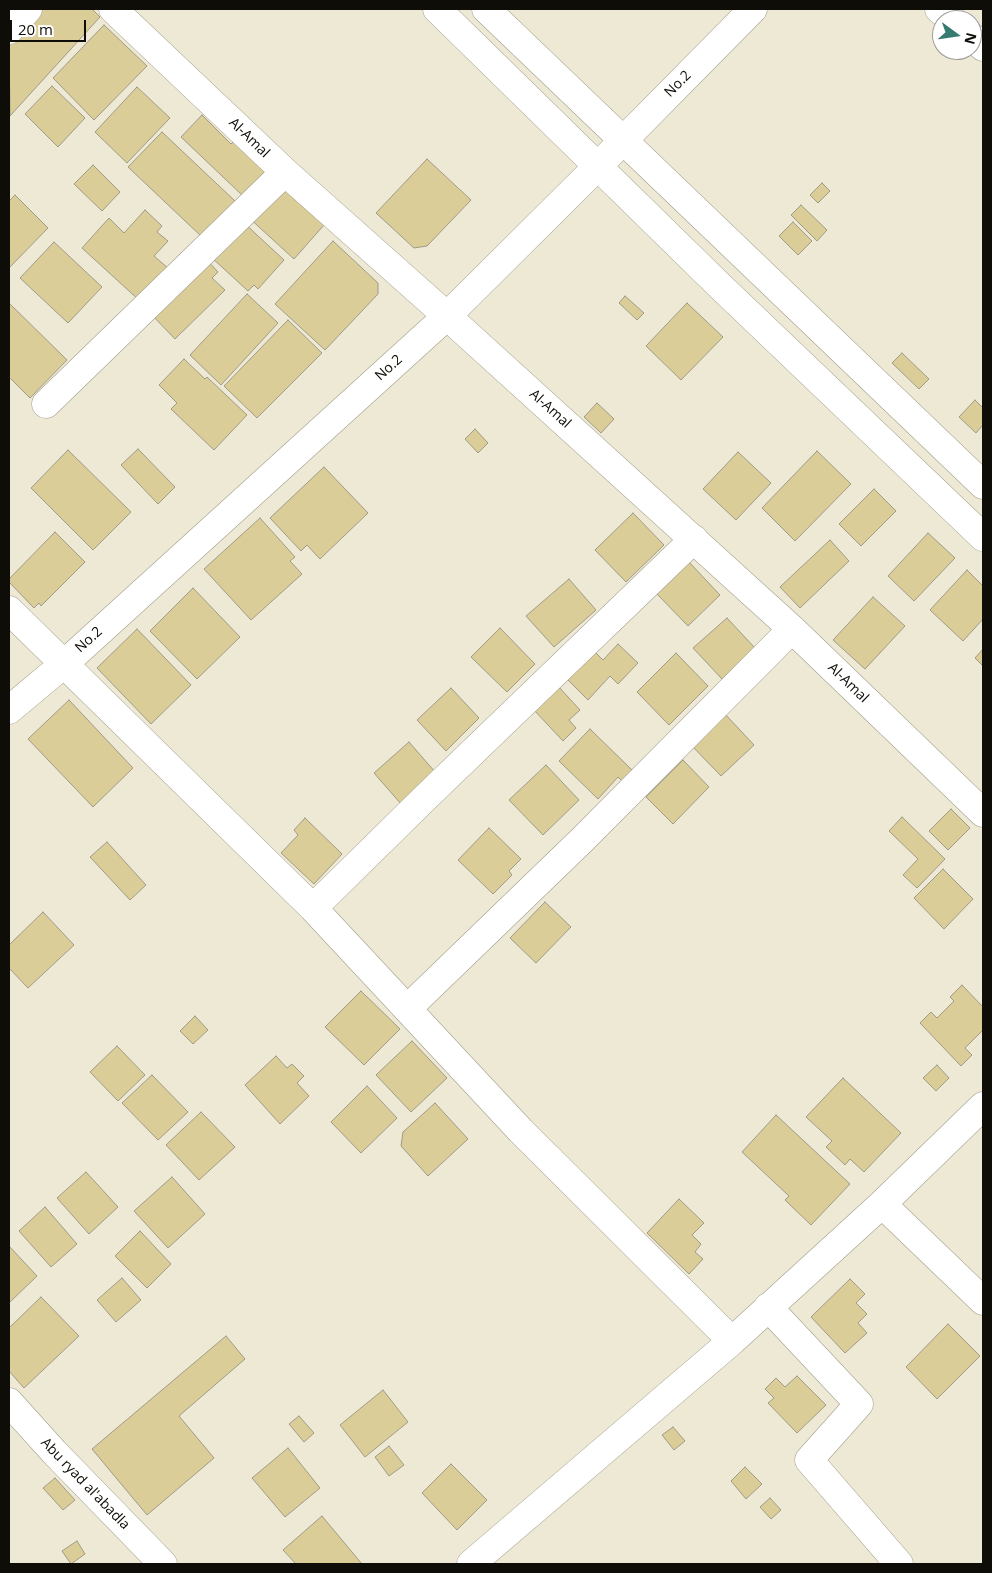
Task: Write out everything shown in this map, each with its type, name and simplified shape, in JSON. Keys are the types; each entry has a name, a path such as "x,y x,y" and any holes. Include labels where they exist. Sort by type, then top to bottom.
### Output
{"street":[{"path":"9,30 28,9"},
{"name":"Al-Amal","path":"113,9 285,172 792,629 983,813"},
{"path":"437,9 721,287 983,537"},
{"path":"486,9 983,484"},
{"name":"No.2","path":"9,710 64,664 446,316 753,9"},
{"path":"46,404 285,172"},
{"path":"313,908 694,539"},
{"path":"9,610 313,908 521,1131 732,1341"},
{"path":"408,1008 583,838 792,629"},
{"path":"471,1564 732,1341 882,1204 983,1106"},
{"path":"882,1204 983,1301"},
{"path":"768,1307 859,1404 809,1460 899,1564"},
{"name":"Abu ryad al'abadla","path":"9,1402 54,1452 163,1564"}],"building":[{"path":"36,9 92,9 100,17 10,116 9,39"},
{"path":"104,25 147,66 94,120 53,78"},
{"path":"52,86 85,118 58,147 25,114"},
{"path":"137,87 170,118 127,163 95,132"},
{"path":"202,115 231,144 238,137 271,168 243,196 181,137"},
{"path":"162,132 235,201 202,237 128,167"},
{"path":"427,159 471,200 427,246 414,248 376,213"},
{"path":"93,165 120,192 102,211 74,184"},
{"path":"277,183 324,225 294,259 247,216"},
{"path":"822,183 830,191 818,203 810,195"},
{"path":"15,195 48,228 9,268 9,201"},
{"path":"801,205 827,230 817,241 791,215"},
{"path":"145,210 162,226 157,232 168,241 154,256 169,269 140,301 82,248 109,218 124,233"},
{"path":"243,222 284,260 258,289 254,285 248,291 211,257"},
{"path":"793,222 812,241 798,255 779,236"},
{"path":"333,241 378,283 378,294 325,350 275,304"},
{"path":"54,242 102,287 68,323 20,278"},
{"path":"204,257 218,272 212,278 225,290 175,339 149,312"},
{"path":"247,294 278,323 221,385 190,355"},
{"path":"625,296 644,313 637,320 619,303"},
{"path":"9,303 67,360 30,398 9,377"},
{"path":"687,303 723,337 681,380 646,346"},
{"path":"288,320 322,353 257,418 224,386"},
{"path":"902,353 929,379 919,389 892,363"},
{"path":"184,359 205,379 207,377 247,415 214,450 171,409 177,403 159,385"},
{"path":"975,400 983,408 983,425 976,433 959,417"},
{"path":"597,403 614,419 601,433 584,417"},
{"path":"475,429 488,443 478,453 465,439"},
{"path":"138,449 175,487 158,504 121,465"},
{"path":"68,450 131,512 93,550 31,488"},
{"path":"817,451 851,484 795,541 762,508"},
{"path":"738,452 771,483 736,520 703,489"},
{"path":"324,467 368,513 320,559 307,545 301,551 270,518"},
{"path":"874,489 896,511 861,546 839,524"},
{"path":"633,513 664,545 626,582 595,550"},
{"path":"260,518 295,557 290,561 302,574 251,620 204,569"},
{"path":"55,532 85,562 41,606 39,603 34,608 9,582 9,579"},
{"path":"928,533 955,558 914,601 888,576"},
{"path":"830,540 849,561 800,608 780,587"},
{"path":"689,562 720,595 688,626 657,594"},
{"path":"967,570 983,586 983,619 963,641 930,610"},
{"path":"569,579 596,610 554,647 526,616"},
{"path":"193,588 240,637 197,679 150,631"},
{"path":"873,597 905,626 865,669 833,640"},
{"path":"727,618 755,648 722,679 693,648"},
{"path":"500,628 535,664 507,692 471,657"},
{"path":"137,629 191,685 151,724 97,668"},
{"path":"618,644 638,663 618,684 610,676 588,700 566,678 593,650 603,660"},
{"path":"983,649 983,666 975,658"},
{"path":"676,653 708,686 669,725 637,692"},
{"path":"557,685 580,710 569,720 576,728 563,741 533,709"},
{"path":"451,688 479,718 446,751 417,720"},
{"path":"69,700 133,768 93,807 28,739"},
{"path":"725,714 754,745 721,776 692,746"},
{"path":"590,729 632,770 622,781 618,777 598,799 559,761"},
{"path":"409,742 436,773 401,804 374,773"},
{"path":"683,760 709,787 673,824 646,797"},
{"path":"546,765 579,800 543,835 509,800"},
{"path":"951,809 970,828 948,850 929,831"},
{"path":"902,817 945,859 917,888 903,875 918,859 889,831"},
{"path":"305,818 342,854 314,884 281,853 298,835 294,830"},
{"path":"489,828 521,859 509,871 512,875 493,894 458,860"},
{"path":"107,842 146,885 130,900 90,857"},
{"path":"943,869 973,899 944,929 914,898"},
{"path":"545,902 571,927 536,963 510,938"},
{"path":"43,912 74,945 28,988 9,968 9,945"},
{"path":"962,985 983,1007 983,1030 965,1048 972,1055 961,1066 920,1023 931,1012 937,1018 954,1001 950,997"},
{"path":"361,991 400,1029 364,1065 325,1027"},
{"path":"195,1016 208,1030 193,1044 180,1031"},
{"path":"412,1041 447,1078 411,1112 376,1075"},
{"path":"117,1046 145,1075 118,1101 90,1072"},
{"path":"276,1056 287,1068 292,1064 304,1076 297,1083 309,1096 280,1124 245,1085"},
{"path":"937,1065 949,1078 936,1091 923,1078"},
{"path":"152,1075 188,1112 158,1140 122,1103"},
{"path":"843,1078 901,1133 864,1172 850,1159 845,1165 826,1147 832,1141 806,1117"},
{"path":"367,1086 397,1118 361,1153 331,1122"},
{"path":"435,1103 468,1139 428,1176 401,1146 403,1132"},
{"path":"201,1112 235,1147 199,1180 166,1145"},
{"path":"776,1115 850,1184 811,1225 785,1200 789,1196 742,1152"},
{"path":"86,1172 118,1207 89,1234 57,1198"},
{"path":"172,1177 205,1214 168,1248 134,1211"},
{"path":"679,1199 704,1223 692,1235 701,1244 695,1252 703,1259 689,1274 647,1233"},
{"path":"45,1207 77,1244 51,1267 19,1231"},
{"path":"140,1231 171,1264 147,1288 115,1256"},
{"path":"9,1246 37,1276 9,1303"},
{"path":"122,1278 141,1300 116,1322 97,1300"},
{"path":"850,1279 865,1294 856,1303 867,1314 858,1323 867,1333 845,1353 811,1317"},
{"path":"41,1297 79,1336 24,1388 9,1371 9,1328"},
{"path":"948,1324 980,1356 937,1399 906,1367"},
{"path":"226,1336 245,1359 179,1416 214,1458 147,1515 92,1449"},
{"path":"797,1376 826,1405 797,1433 768,1403 774,1398 765,1389 776,1378 785,1387"},
{"path":"383,1390 408,1422 365,1457 340,1425"},
{"path":"299,1416 314,1433 304,1442 289,1424"},
{"path":"673,1427 685,1441 674,1450 662,1435"},
{"path":"389,1446 404,1465 389,1476 375,1457"},
{"path":"288,1448 320,1488 285,1517 252,1478"},
{"path":"451,1464 487,1500 457,1530 422,1493"},
{"path":"745,1467 762,1484 746,1499 731,1481"},
{"path":"55,1478 75,1500 63,1510 43,1488"},
{"path":"770,1498 781,1510 771,1519 760,1507"},
{"path":"322,1516 362,1564 296,1564 283,1550"},
{"path":"77,1541 85,1554 71,1564 62,1551"}]}
